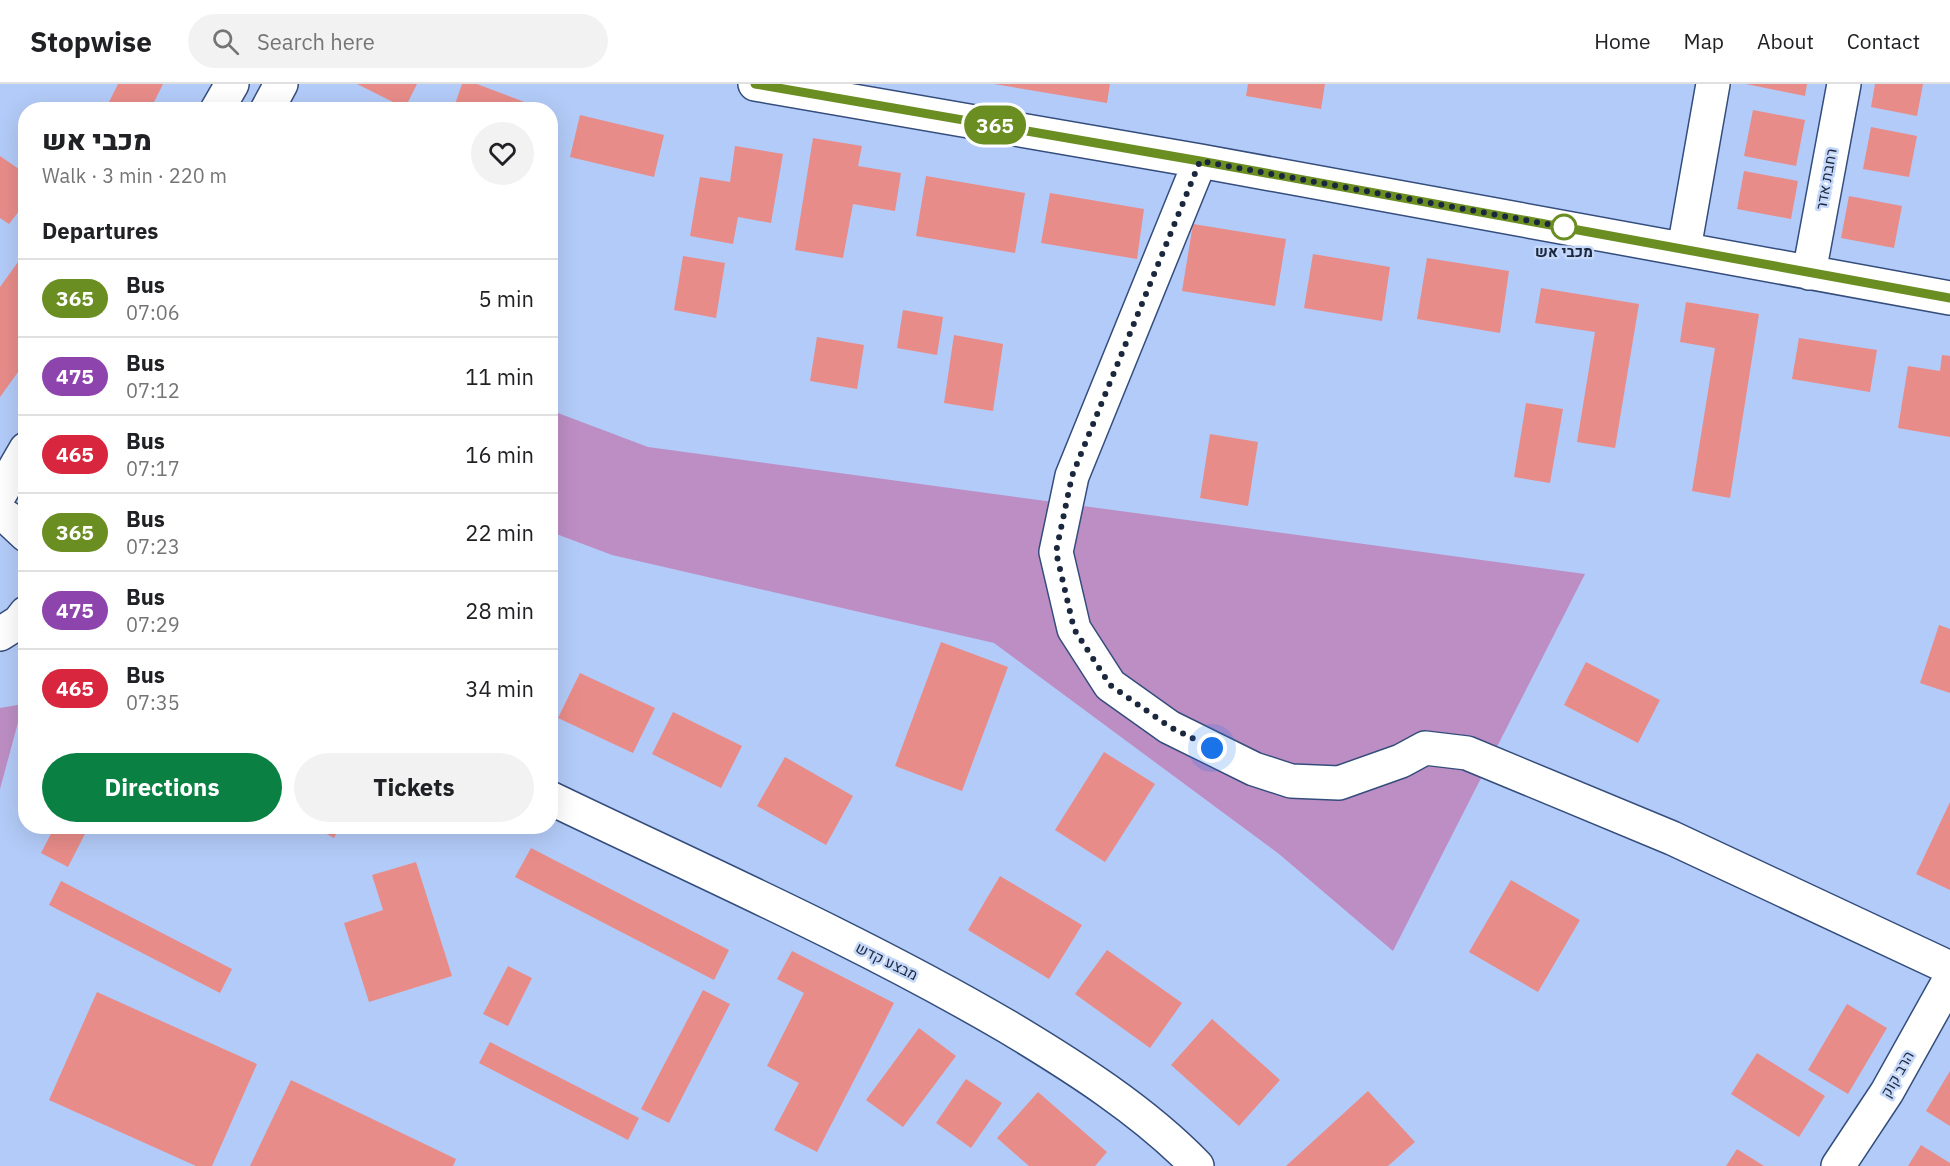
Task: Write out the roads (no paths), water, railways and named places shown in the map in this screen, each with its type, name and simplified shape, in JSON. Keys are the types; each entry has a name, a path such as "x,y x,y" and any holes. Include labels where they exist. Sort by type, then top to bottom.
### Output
{"street":[{"path":"222,102 232,84"},
{"path":"271,102 281,84"},
{"path":"755,84 1200,161 1950,298"},
{"path":"1684,249 1713,84"},
{"name":"רחבת אדר","path":"1809,273 1844,84"},
{"path":"1200,161 1072,476 1056,552 1074,629 1110,685 1170,727 1254,769 1291,782 1339,783 1401,761 1425,748 1467,753 1672,838 1950,968"},
{"path":"0,494 18,462"},
{"path":"0,514 18,527"},
{"path":"0,634 18,623"},
{"name":"מבצע קדש","path":"558,802 931,982 1069,1064 1177,1145 1197,1166"},
{"name":"הרב קוק","path":"1838,1166 1887,1092 1950,979"}],"place":[{"name":"מכבי אש","path":"1564,227"}]}
